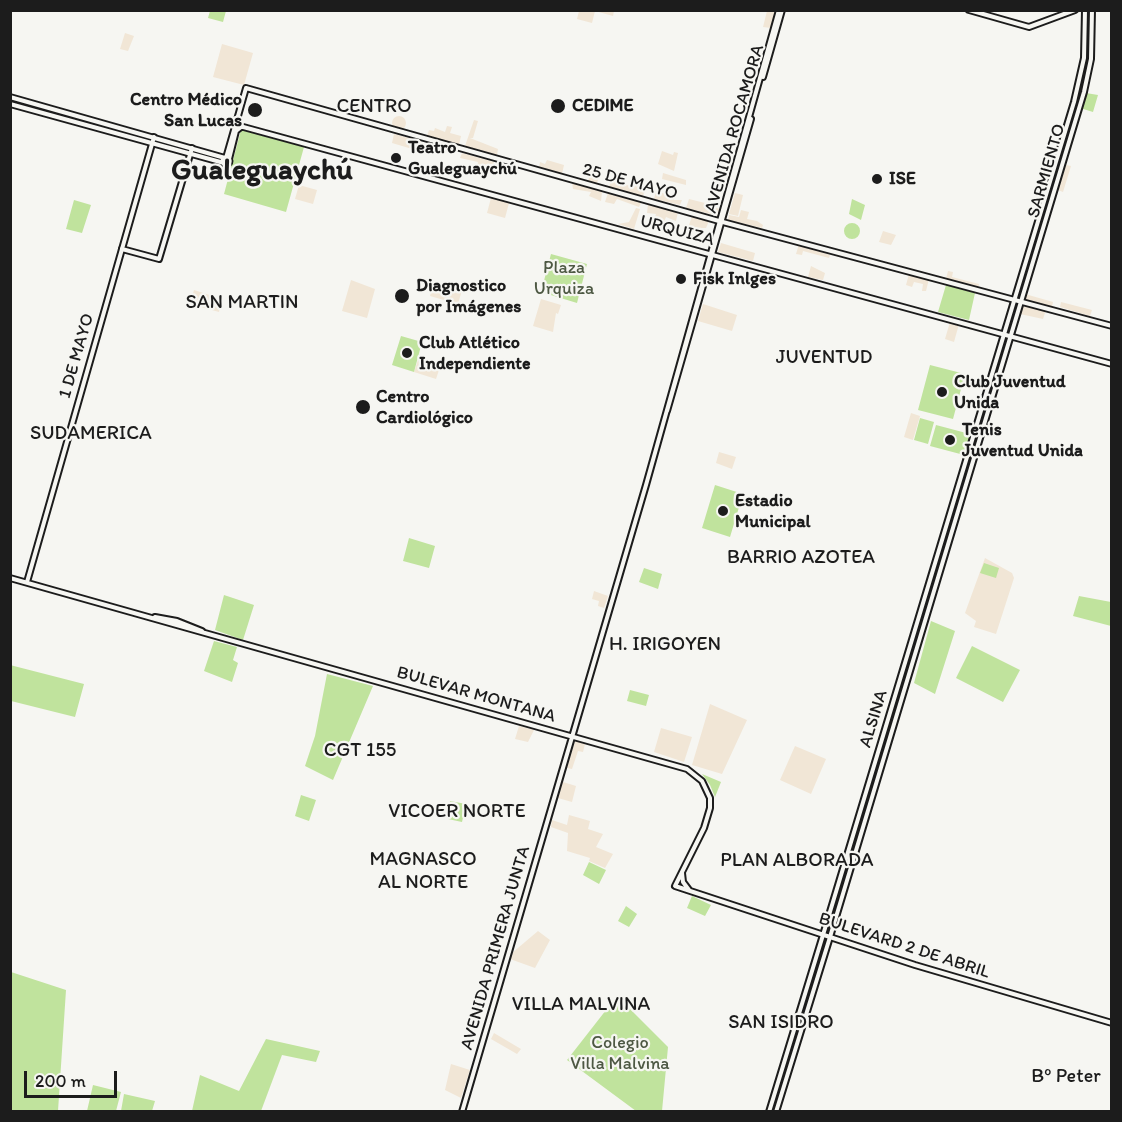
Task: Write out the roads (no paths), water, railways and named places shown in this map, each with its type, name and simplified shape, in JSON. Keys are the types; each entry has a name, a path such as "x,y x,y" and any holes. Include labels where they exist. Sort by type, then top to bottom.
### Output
{"main road":[{"name":"AVENIDA ROCAMORA","path":"711,254 780,10"},
{"path":"969,10 1029,27 1075,11"},
{"name":"SARMIENTO","path":"1004,333 1079,84 1084,58 1085,10"},
{"name":"SARMIENTO","path":"1011,336 1087,81 1091,59 1092,10"},
{"name":"25 DE MAYO","path":"236,125 246,88 721,222 1112,326"},
{"path":"10,97 226,159"},
{"path":"10,104 190,154 226,159"},
{"path":"226,159 236,125"},
{"name":"URQUIZA","path":"236,125 1112,364"},
{"path":"226,159 236,131 243,127"},
{"name":"1 DE MAYO","path":"27,582 154,137"},
{"path":"122,249 159,259 192,148"},
{"name":"AVENIDA PRIMERA JUNTA","path":"462,1112 666,412 670,408 711,254"},
{"name":"ALSINA","path":"769,1112 1004,333"},
{"name":"ALSINA","path":"776,1112 1011,336"},
{"name":"BULEVAR MONTANA","path":"10,578 687,769 699,778 710,798 709,813 682,872 682,884"},
{"name":"BULEVARD 2 DE ABRIL","path":"682,884 689,891 823,935 1112,1023"}],"place":[{"name":"CEDIME","path":"558,106"},
{"name":"Centro Médico San Lucas","path":"255,110"},
{"name":"Teatro Gualeguaychú","path":"396,158"},
{"name":"ISE","path":"877,179"},
{"name":"Fisk Inlges","path":"681,279"},
{"name":"Diagnostico por Imágenes","path":"402,296"},
{"name":"Club Atlético Independiente","path":"407,353"},
{"name":"Club Juventud Unida","path":"942,392"},
{"name":"Centro Cardiológico","path":"363,407"},
{"name":"Tenis Juventud Unida","path":"950,440"},
{"name":"Estadio Municipal","path":"723,511"}],"district":[{"name":"CENTRO","path":"374,107"},
{"name":"Gualeguaychú","path":"262,171"},
{"name":"SAN MARTIN","path":"242,303"},
{"name":"JUVENTUD","path":"824,358"},
{"name":"SUDAMERICA","path":"91,434"},
{"name":"BARRIO AZOTEA","path":"801,558"},
{"name":"H. IRIGOYEN","path":"665,645"},
{"name":"CGT 155","path":"360,751"},
{"name":"VICOER NORTE","path":"457,812"},
{"name":"PLAN ALBORADA","path":"797,861"},
{"name":"MAGNASCO AL NORTE","path":"423,872"},
{"name":"VILLA MALVINA","path":"581,1005"},
{"name":"SAN ISIDRO","path":"781,1023"},
{"name":"Bº Peter","path":"1066,1077"}],"park label":[{"name":"Plaza Urquiza","path":"564,278"},
{"name":"Colegio Villa Malvina","path":"620,1053"}]}
